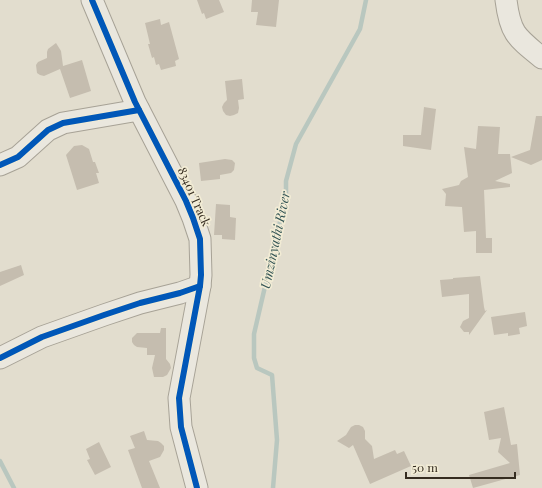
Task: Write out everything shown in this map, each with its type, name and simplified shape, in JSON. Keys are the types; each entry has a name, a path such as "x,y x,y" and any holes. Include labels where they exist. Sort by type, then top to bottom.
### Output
{"street":[{"name":"83401 Track","path":"92,0 103,29 139,110 186,201 200,239 200,286 179,398 181,427 197,488"},
{"path":"506,0 511,27 516,36 542,58"},
{"path":"0,165 18,157 54,127 63,123 139,110"},
{"path":"0,358 42,337 140,303 180,293 200,286"}],"building":[{"path":"197,0 219,0 224,12 206,19 204,13 202,14"},
{"path":"252,0 279,0 276,27 256,25 258,12 251,12"},
{"path":"160,19 161,25 169,22 179,59 175,61 176,66 161,70 159,64 156,65 154,57 152,58 145,23"},
{"path":"56,43 61,51 63,66 82,60 91,91 70,98 60,69 44,76 37,73 36,65 38,62 47,58 48,49"},
{"path":"242,79 244,99 238,100 238,113 230,116 226,115 222,107 227,100 225,81"},
{"path":"424,107 436,109 431,150 403,146 403,135 421,135"},
{"path":"536,116 542,116 542,160 531,165 511,157 530,150"},
{"path":"478,126 500,127 498,154 510,154 512,173 495,181 510,184 510,187 484,190 486,238 492,238 492,253 476,253 476,231 464,232 462,207 445,206 446,194 442,189 459,185 461,181 468,177 464,147 476,149"},
{"path":"82,145 89,149 93,162 95,162 99,173 96,173 99,183 77,190 66,155 74,146"},
{"path":"225,159 232,160 235,163 234,170 231,173 220,175 220,179 201,181 199,163"},
{"path":"216,204 230,205 230,217 236,218 235,240 222,239 222,235 214,235"},
{"path":"21,265 24,275 0,286 0,272"},
{"path":"480,276 484,307 485,311 487,310 469,335 469,332 464,332 460,327 463,321 469,318 469,294 442,297 440,280"},
{"path":"525,312 527,326 519,328 520,334 508,336 508,333 494,335 491,317"},
{"path":"161,328 166,328 166,359 171,368 167,375 163,377 154,377 152,368 155,355 147,355 147,348 137,347 134,345 132,338 137,333 160,333"},
{"path":"504,407 511,445 517,444 520,475 473,488 469,475 510,463 498,452 501,438 489,440 484,412"},
{"path":"355,425 363,427 365,431 365,439 372,446 374,459 395,450 397,454 404,451 411,466 370,484 353,445 349,448 337,441 346,435 351,427"},
{"path":"144,431 147,440 158,441 164,446 164,450 160,457 149,461 160,488 142,488 128,450 135,448 130,436"},
{"path":"99,442 111,467 95,475 87,460 90,459 86,449"}],"waterway":[{"name":"Umzinyathi River","path":"273,488 277,440 272,375 257,368 254,358 254,334 286,196 286,181 296,144 360,29 366,0"},
{"path":"0,461 14,488"}],"cycle path":[{"path":"92,0 135,102 186,201 200,239 200,286 179,398 181,427 197,488"},
{"path":"0,165 18,157 48,130 63,123 139,110"},
{"path":"0,358 42,337 140,303 180,293 200,286"}]}
